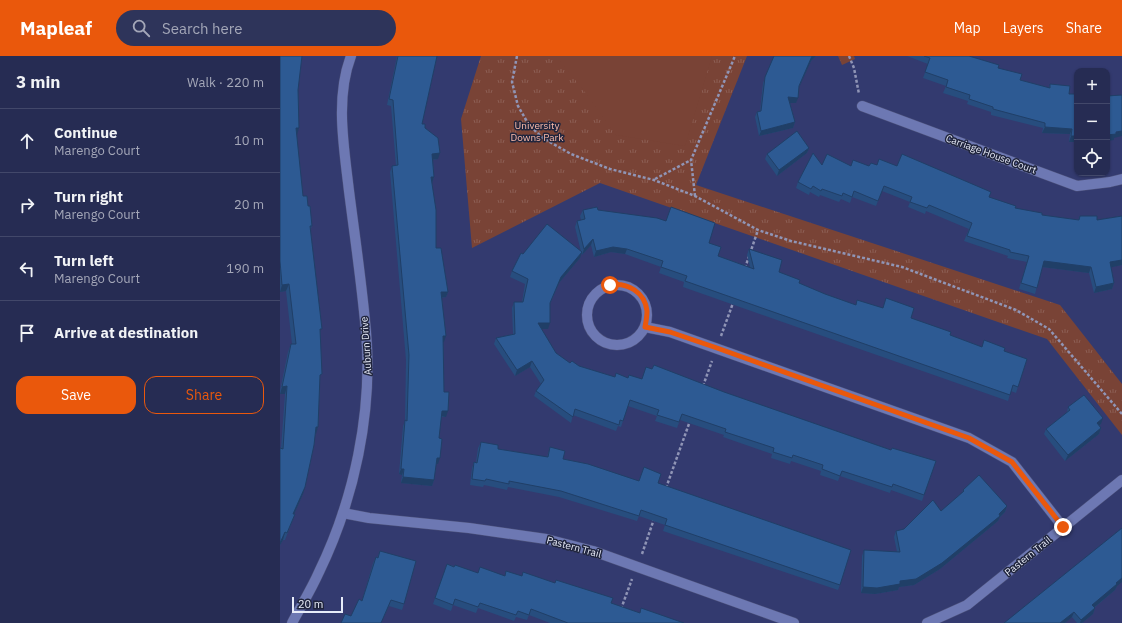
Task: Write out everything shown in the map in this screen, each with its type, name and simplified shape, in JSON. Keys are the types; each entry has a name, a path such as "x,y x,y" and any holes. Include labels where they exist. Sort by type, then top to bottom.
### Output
{"street":[{"name":"Auburn Drive","path":"292,623 319,572 343,513 362,434 368,384 366,332 342,135 343,97 351,56"},
{"name":"Carriage House Court","path":"862,106 1077,186 1122,179"},
{"path":"616,284 636,290 645,302 647,312 645,327 641,334 633,341 619,345 608,344 598,339 591,331 587,318 588,307 593,296 600,290 616,284"},
{"path":"645,327 670,332 969,438 1012,462 1063,527"},
{"name":"Pastern Trail","path":"927,623 967,605 1122,480"},
{"name":"Pastern Trail","path":"343,513 369,518 469,528 546,539 593,551 794,623"}],"path":[{"path":"517,56 512,82 518,106 529,125 544,138 571,154 610,169 654,180 695,196 758,230 791,241 902,267 1016,310 1049,329 1122,414"},
{"path":"695,196 691,160 735,56"},
{"path":"849,56 854,68 862,106"},
{"path":"654,180 691,160"},
{"path":"743,273 758,230"},
{"path":"721,336 733,301"},
{"path":"702,388 713,360"},
{"path":"663,495 692,416"},
{"path":"642,554 655,517"},
{"path":"619,616 632,579"}],"green space":[{"name":"University Downs Park","path":"481,56 747,56 696,185 1060,305 1122,384 1122,435 1047,339 600,183 472,248 461,119"},
{"path":"556,56 712,56 685,146 616,135 582,88"},
{"path":"838,56 854,56 855,59 842,65"}],"building":[{"path":"280,56 302,56 298,90 299,128 296,128 303,196 307,196 308,206 310,206 312,226 310,226 322,329 320,329 322,374 320,375 318,427 316,427 314,445 305,487 293,514 295,514 287,533 285,532 280,543 280,448 283,449 287,386 282,387 291,344 296,344 289,284 282,285 280,261"},
{"path":"398,56 437,56 422,124 425,124 425,128 438,138 440,153 432,154 434,177 431,177 436,210 436,248 441,248 448,292 441,292 446,336 443,336 444,392 449,392 448,411 442,411 439,438 442,439 440,458 437,458 434,480 403,477 404,469 401,469 405,420 407,421 409,355 392,166 398,165 393,100 389,99"},
{"path":"774,56 812,56 799,86 798,98 788,97 795,122 761,131 757,112 761,111 765,77"},
{"path":"924,56 969,56 999,65 998,68 1022,74 1020,80 1050,88 1050,84 1070,86 1069,94 1074,94 1074,136 1071,136 1072,129 1045,127 1045,123 993,109 993,107 969,99 970,95 946,87 948,80 925,72 930,58"},
{"path":"1122,95 1122,131 1110,135 1110,104 1110,96"},
{"path":"797,131 809,148 779,170 767,154"},
{"path":"813,153 822,165 827,154 851,166 853,160 869,166 871,163 877,165 879,159 897,166 902,154 991,192 989,197 1016,206 1015,208 1042,213 1042,215 1079,220 1080,216 1097,216 1097,220 1122,216 1122,260 1110,262 1114,283 1096,287 1091,267 1044,261 1037,288 1021,283 1029,256 1010,252 1010,250 967,236 972,223 929,205 927,208 910,202 912,197 884,186 878,201 854,191 852,197 843,193 842,196 822,189 821,191 813,186 811,189 798,182"},
{"path":"597,207 598,210 657,218 666,221 671,207 715,223 709,243 721,247 718,256 754,269 749,249 782,260 779,272 800,280 799,283 825,294 856,305 857,300 883,308 886,298 914,308 911,318 951,332 950,335 982,347 984,340 1005,348 1004,351 1027,359 1018,387 1013,385 1010,395 685,281 687,276 661,267 663,261 627,249 613,247 596,251 593,239 584,249 577,221 585,219 583,210"},
{"path":"547,224 582,252 561,277 550,303 550,323 538,323 556,353 570,363 572,361 579,366 615,377 616,373 628,378 629,375 642,379 646,367 652,369 654,365 724,392 891,450 892,448 936,461 924,495 893,484 892,487 842,471 840,476 822,469 823,465 793,455 792,458 773,452 774,448 725,432 726,429 682,414 679,422 657,415 659,410 630,400 623,421 620,420 619,425 575,409 573,417 536,391 544,380 532,361 517,370 496,338 515,334 514,302 523,302 528,279 512,271 521,253 523,254"},
{"path":"1084,395 1103,418 1097,423 1101,428 1068,455 1046,429 1070,410 1068,407"},
{"path":"481,442 498,445 498,449 548,457 550,447 565,451 563,459 588,464 639,481 644,467 661,474 658,483 851,550 840,585 665,525 667,519 641,510 639,516 561,491 509,481 509,484 486,479 485,481 472,479 474,462 477,463"},
{"path":"979,475 1007,506 999,514 1000,516 942,563 916,579 900,581 900,584 877,588 863,587 864,550 900,552 896,531 904,529 933,500 941,511 964,491 963,490"},
{"path":"1122,528 1122,578 1092,605 1095,608 1081,620 1074,612 1060,623 1004,623"},
{"path":"380,551 416,561 404,604 391,600 381,623 341,623 345,614 351,616 359,599 362,601 376,557 378,558"},
{"path":"447,564 454,567 455,565 478,573 480,567 505,576 506,571 522,576 523,572 555,583 556,580 613,598 611,603 640,613 641,608 684,623 568,623 531,609 529,615 518,611 516,615 480,603 478,607 455,599 453,605 435,598"}],"route":[{"path":"610,285 616,284 636,290 645,302 647,312 645,327 670,332 717,348 969,438 991,449 1012,462 1063,527"}]}
